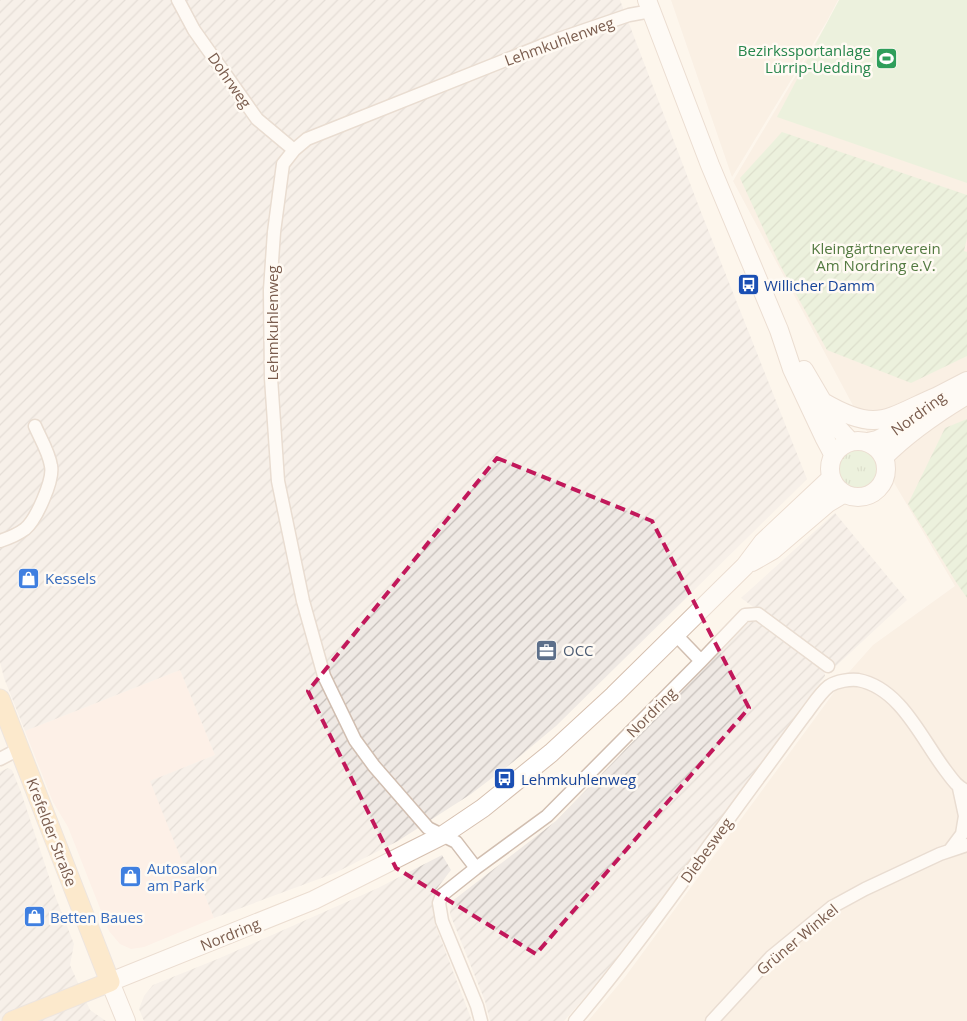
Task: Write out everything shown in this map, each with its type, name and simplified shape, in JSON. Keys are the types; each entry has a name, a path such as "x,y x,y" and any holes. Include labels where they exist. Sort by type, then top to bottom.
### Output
{"main road":[{"path":"649,5 710,165 778,330 792,370 833,454"},
{"path":"778,330 801,364 838,428 850,441"},
{"name":"Nordring","path":"868,442 878,440 887,435 938,396 967,381"},
{"name":"Nordring","path":"884,457 895,445 932,415 967,395"},
{"path":"821,401 855,418 874,421 892,417 938,396"},
{"path":"850,441 868,442 880,450 884,457 886,474 877,490 869,495 852,497 843,494 831,478 829,470 833,454 838,448 850,441"},
{"name":"Nordring","path":"12,1021 314,900 443,835 483,808 551,753 676,635 745,566 763,542 831,478"},
{"name":"Nordring","path":"745,566 773,550 828,503 843,494"},
{"name":"Krefelder Straße","path":"0,699 126,1021"}],"street":[{"name":"Dohrweg","path":"178,0 194,30 257,119 294,150"},
{"name":"Lehmkuhlenweg","path":"443,835 428,828 374,766 356,740 324,676 303,602 278,481 271,378 270,290 274,232 283,164 294,150 307,139 529,51 630,15 649,5"},
{"path":"0,541 18,534 26,528 33,518 51,479 51,466 35,426"},
{"name":"Nordring","path":"481,1021 477,1006 442,920 439,904 442,894 547,816 744,615 758,614 828,666"},
{"path":"676,635 701,661"},
{"name":"Diebesweg","path":"575,1021 616,973 812,705 829,686 839,682 857,680 875,686 894,700 913,721 939,762 963,789"},
{"path":"0,759 19,749"},
{"path":"950,850 962,834 965,816 963,789"},
{"path":"443,835 456,842 476,868"},
{"name":"Grüner Winkel","path":"712,1021 771,957 832,908 865,889 950,850 967,845"}],"highlighted area":[{"path":"497,458 652,521 749,708 536,954 396,868 308,691"}],"shaded area":[{"path":"0,0 620,0 701,212 807,479 556,726 471,794 398,841 335,873 214,918 199,881 191,884 150,781 215,755 180,670 25,731 4,678 0,662"},
{"path":"671,0 838,0 732,177"},
{"path":"841,0 967,0 967,1021 588,1021 625,977 849,672 873,645 955,586 896,486 733,181"},
{"path":"835,513 907,600 836,666 741,598"},
{"path":"750,621 759,622 824,671 825,676 610,969 564,1021 490,1021 485,1001 450,914 451,902 556,821"},
{"path":"180,670 215,755 151,781 191,884 199,881 214,918 144,947 131,949 120,944 109,931 68,827 53,802 25,731"},
{"path":"8,768 12,770 21,792 56,898 74,944 70,965 90,1010 106,1021 0,1021 0,772"},
{"path":"442,855 451,870 435,891 432,903 435,924 472,1021 144,1021 139,1009 144,996 153,985 220,958 378,888"}],"green space":[{"name":"Bezirkssportanlage Lürrip-Uedding","path":"839,0 967,0 967,183 777,117"},
{"name":"Kleingärtnerverein Am Nordring e.V.","path":"782,132 967,195 967,238 964,251 967,252 967,356 911,383 827,350 780,265 740,178"},
{"path":"967,419 967,598 908,504 945,428"},
{"path":"858,448 872,454 878,468 872,482 858,488 844,482 838,468 844,454"}],"place":[{"name":"Bezirkssportanlage Lürrip-Uedding","path":"887,59"},
{"name":"Willicher Damm","path":"748,285"},
{"name":"Kessels","path":"29,578"},
{"name":"OCC","path":"547,650"},
{"name":"Lehmkuhlenweg","path":"505,779"},
{"name":"Autosalon am Park","path":"131,877"},
{"name":"Betten Baues","path":"34,917"}]}
